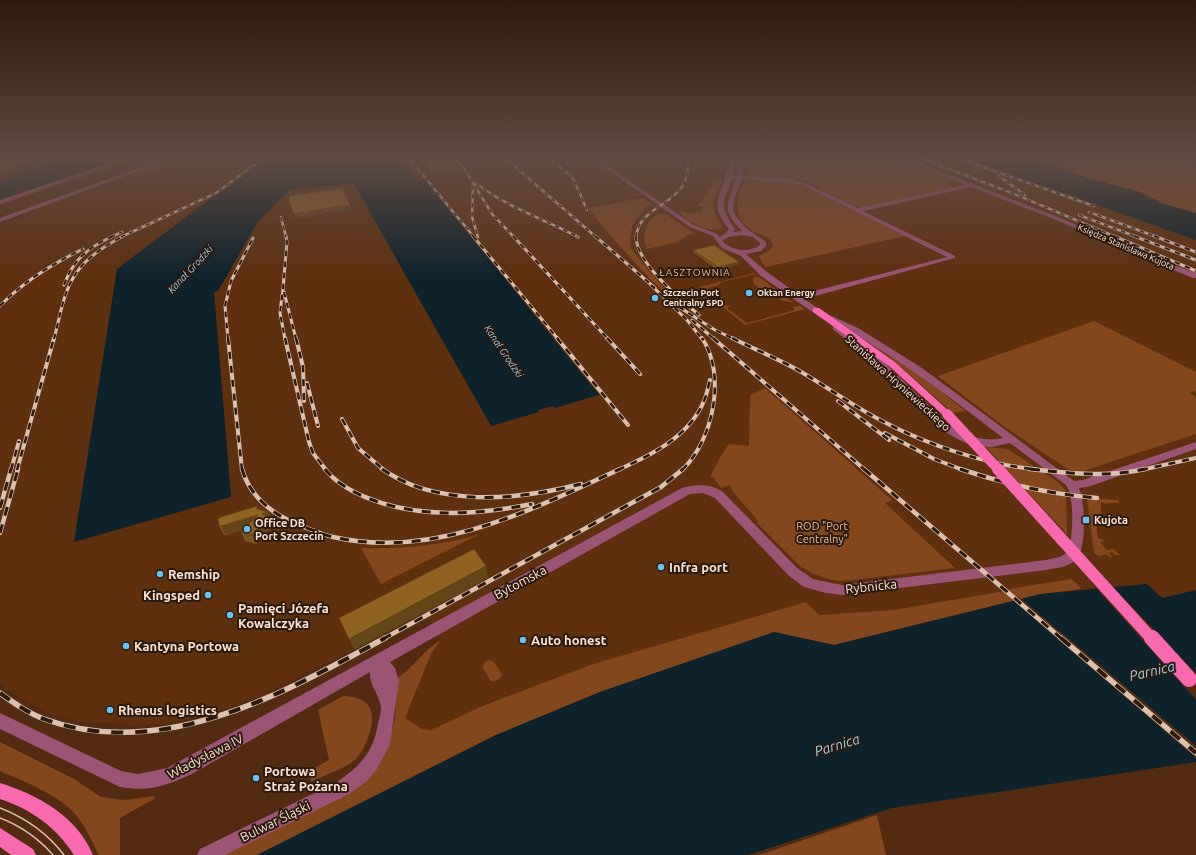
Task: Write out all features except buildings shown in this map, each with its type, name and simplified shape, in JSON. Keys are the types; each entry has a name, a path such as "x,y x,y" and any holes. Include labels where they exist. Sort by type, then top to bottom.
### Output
{"main road":[{"path":"816,310 892,364 947,414 1194,684"},
{"path":"0,790 32,803 52,817 72,836 84,855"},
{"path":"0,837 27,855"}],"street":[{"path":"0,202 15,197"},
{"path":"0,220 64,197"},
{"path":"649,197 695,228 715,235 720,240 722,237 732,232 732,229 723,216 720,202 722,197"},
{"path":"730,197 730,211 735,220 744,230 761,239 764,243 763,247 752,255 756,268"},
{"path":"798,298 953,257 831,197"},
{"path":"859,210 918,197"},
{"name":"Księdza Stanisława Kujota","path":"1002,197 1061,220 1136,253 1196,276"},
{"path":"686,222 712,232 729,234 743,233 753,235"},
{"name":"Stanisława Hryniewieckiego","path":"720,240 723,247 744,254 756,268 816,310 879,363 937,421 951,432 965,438 982,442 997,443 1010,440"},
{"path":"736,251 757,250"},
{"name":"Stanisława Hryniewieckiego","path":"816,310 855,330 919,370 1071,485"},
{"path":"1071,485 1084,484 1196,445"},
{"name":"Rybnicka","path":"703,489 720,496 796,575 811,584 828,589 842,590 1046,565 1065,560 1074,554 1077,548 1078,539 1075,492 1071,485"},
{"name":"Bytomska","path":"339,682 686,491 703,489"},
{"name":"Bulwar Śląski","path":"206,855 333,793 356,779 370,765 379,751 385,730 392,676 386,666 379,659"},
{"name":"Władysława IV","path":"0,722 113,777 129,781 148,781 168,776 186,768 339,682"}],"shaded area":[{"path":"69,197 213,197 117,269 74,542 231,497 214,292 218,291 259,220 283,197 361,197 491,426 539,412 538,410 553,406 555,408 599,394 439,197 1074,197 1196,240 1196,590 1162,598 1147,584 1081,589 1072,580 1020,587 893,610 819,615 806,602 593,664 480,707 427,732 404,721 430,655 441,640 425,613 263,695 219,711 170,723 133,726 109,723 90,723 50,714 16,695 0,683 0,226 39,212 32,210"}],"green space":[{"path":"21,197 24,197 0,205"},
{"path":"704,197 715,197 713,207 722,227 713,230 706,229 693,223 682,216 679,212 683,211 689,214 701,211 704,207 698,206"},
{"path":"739,197 825,197 905,236 766,267 759,256 770,250 773,246 772,242 767,237 754,232 745,225 739,213"},
{"path":"836,197 908,197 861,207 847,203"},
{"path":"1149,197 1196,197 1196,213 1164,204"},
{"path":"643,198 653,205 647,206 632,226 630,241 631,249 668,293 666,294 649,278 602,226 589,208"},
{"path":"660,214 666,214 695,234 686,236 678,242 647,249 645,244 646,228 651,219"},
{"path":"754,273 756,274 721,282 719,285 708,288 714,293 711,295 726,306 731,306 727,308 747,323 795,310 793,307 800,306 805,309 745,325 699,287"},
{"path":"755,277 759,277 794,303 779,300 782,299 772,292 765,292 754,284 753,279"},
{"path":"1094,321 1196,372 1196,391 1189,393 1196,397 1196,434 1083,471 1069,470 1002,425 938,376"},
{"path":"854,332 911,369 965,411 953,413 892,359"},
{"name":"ROD \"Port Centralny\"","path":"765,388 892,500 885,503 955,568 839,581 814,574 801,567 757,523 759,522 729,485 721,488 713,477 710,477 729,444 749,446 750,395"},
{"path":"986,447 1008,449 1059,483 1066,491 1067,534"},
{"path":"1087,498 1119,500 1119,503 1107,504 1101,502 1101,511 1104,523 1096,521 1098,538 1106,541 1100,542 1107,550 1114,549 1120,555 1114,555 1112,552 1109,553 1112,557 1110,558 1107,554 1098,556 1094,553"},
{"path":"480,534 381,584 361,548 420,546"},
{"path":"1072,579 1081,589 1041,594 834,645 774,632 600,692 496,735 257,855 222,855 339,797 390,738 395,717 398,677 441,640 431,654 405,718 422,729 431,730 480,707 593,664 806,602 819,615 893,610"},
{"path":"489,660 494,662 502,674 496,681 491,681 482,667 485,662"},
{"path":"343,696 360,699 369,706 372,718 369,735 362,751 356,759 340,769 311,782 309,771 329,760 318,710"},
{"path":"0,742 74,779 101,797 125,800 155,796 154,799 120,818 120,855 99,855 82,824 68,807 40,789 0,771"},
{"path":"877,815 886,855 759,855"}],"water":[{"path":"0,197 12,197 0,201"},
{"name":"Kanał Grodzki","path":"213,197 283,197 259,220 218,291 214,292 231,497 74,542 117,269"},
{"name":"Kanał Grodzki","path":"361,197 439,197 599,395 555,408 553,406 538,410 539,412 491,426"},
{"path":"1074,197 1149,197 1164,204 1196,213 1196,240"},
{"name":"Parnica","path":"1147,584 1162,598 1196,590 1196,762 892,808 748,855 257,855 496,735 600,692 774,632 834,645 1041,594"}],"pier":[{"path":"1111,585 1196,673 1196,700 1095,587"},
{"path":"1019,597 1196,746 1196,758 1011,599"}],"tram line":[{"path":"0,808 27,821 43,833 64,855"},
{"path":"0,818 29,833 53,855"}],"railway":[{"path":"122,236 208,197"},
{"path":"441,197 474,237"},
{"path":"473,197 472,217 478,237"},
{"path":"482,197 492,214 514,237"},
{"path":"497,197 512,206 578,237 577,236"},
{"path":"550,197 596,237"},
{"path":"581,197 587,210"},
{"path":"636,237 638,228 642,221 672,197"},
{"path":"1021,197 1116,237"},
{"path":"1068,197 1094,206"},
{"path":"1089,212 1157,237"},
{"path":"1079,215 1137,237"},
{"path":"281,217 286,237"},
{"path":"112,237 122,232"},
{"path":"54,339 65,296 72,279 81,266 92,256 122,236"},
{"path":"282,300 287,242 286,236"},
{"path":"473,236 558,339"},
{"path":"513,236 608,339"},
{"path":"595,236 655,288"},
{"path":"1114,236 1196,271"},
{"path":"1134,236 1196,260"},
{"path":"1154,236 1196,252"},
{"path":"64,285 77,261 96,245 112,237"},
{"path":"636,237 638,246 643,257 651,269 660,280 699,315"},
{"path":"228,339 225,306 231,281 253,238"},
{"path":"0,306 9,297 39,274 83,249"},
{"path":"651,285 687,320 702,339"},
{"path":"284,292 296,339"},
{"path":"282,295 280,313 285,339"},
{"path":"679,307 715,330 734,339"},
{"path":"692,320 714,339"},
{"path":"17,470 54,338"},
{"path":"228,338 242,470"},
{"path":"285,338 309,442 313,453 326,470"},
{"path":"296,338 303,367 304,401"},
{"path":"557,338 628,425"},
{"path":"607,338 640,374"},
{"path":"683,469 693,458 702,442 709,425 713,407 715,388 714,370 710,353 702,338"},
{"path":"713,338 865,470"},
{"path":"732,338 795,368 874,417 920,439 980,459 1000,464 1039,470"},
{"path":"618,470 656,451 679,435 697,414 705,398 710,380"},
{"path":"307,383 318,426"},
{"path":"838,401 889,440"},
{"path":"342,419 358,448 384,470"},
{"path":"885,433 934,459 962,469"},
{"path":"11,470 19,441"},
{"path":"1141,470 1196,458"},
{"path":"0,508 11,469"},
{"path":"0,533 18,469"},
{"path":"242,469 246,480 259,499 286,519 333,537 371,542 408,542 445,536 481,527 517,515 620,469"},
{"path":"325,469 338,482 360,495 385,504 406,509 448,513 490,511 532,504"},
{"path":"382,469 412,485 453,495 475,497 518,496 581,484"},
{"path":"383,639 661,487 683,469"},
{"path":"864,469 1062,639"},
{"path":"962,469 1028,488 1097,498"},
{"path":"1030,469 1039,470"},
{"path":"1039,470 1102,474 1131,472 1145,469"},
{"path":"0,693 21,708 38,717 89,730 133,732 178,727 221,715 264,699 306,680 385,638"},
{"path":"1061,638 1196,753"}],"place":[{"name":"Oktan Energy","path":"749,293"},
{"name":"Szczecin Port Centralny SPD","path":"655,298"},
{"name":"Kujota","path":"1086,520"},
{"name":"Office DB Port Szczecin","path":"247,529"},
{"name":"Infra port","path":"661,567"},
{"name":"Remship","path":"160,574"},
{"name":"Kingsped","path":"208,595"},
{"name":"Pamięci Józefa Kowalczyka","path":"230,615"},
{"name":"Auto honest","path":"523,640"},
{"name":"Kantyna Portowa","path":"126,646"},
{"name":"Rhenus logistics","path":"110,710"},
{"name":"Portowa Straż Pożarna","path":"256,778"}],"district":[{"name":"ŁASZTOWNIA","path":"695,272"}]}
